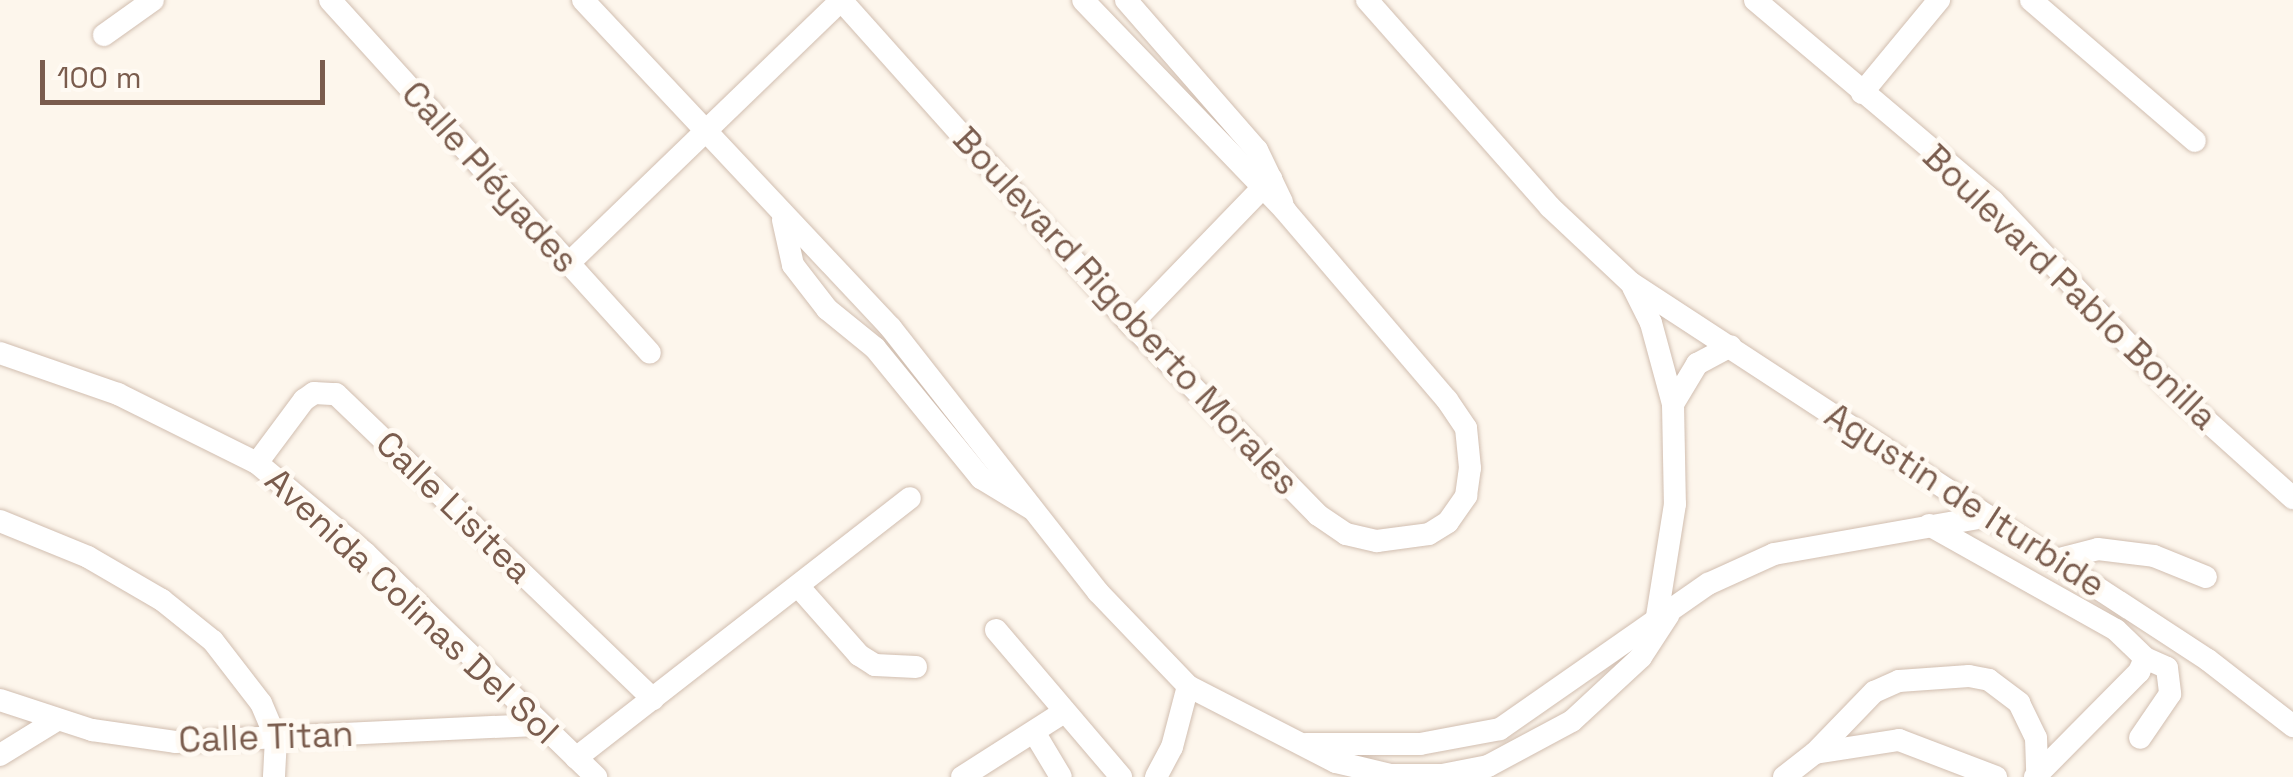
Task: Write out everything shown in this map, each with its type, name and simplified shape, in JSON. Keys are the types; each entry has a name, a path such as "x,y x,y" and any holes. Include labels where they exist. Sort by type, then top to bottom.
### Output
{"street":[{"path":"104,36 153,0"},
{"name":"Calle Pléyades","path":"330,0 650,354"},
{"path":"582,0 783,220 891,328 1098,592 1188,686 1336,762 1391,775 1442,776 1488,766 1572,721 1641,658 1659,623 1675,504 1673,404 1651,323 1631,283 1550,207 1368,0"},
{"path":"568,264 702,129 841,0"},
{"name":"Boulevard Rigoberto Morales","path":"841,0 1130,324 1289,489 1346,534 1406,540 1448,522 1466,496 1466,428 1266,184"},
{"path":"1082,0 1266,184"},
{"path":"1126,0 1257,150 1266,184"},
{"name":"Boulevard Pablo Bonilla","path":"1755,0 1993,201 2168,386 2293,498"},
{"path":"1862,92 1939,0"},
{"path":"2031,0 2196,141"},
{"path":"1130,324 1266,184"},
{"name":"Agustin de Iturbide","path":"1631,283 2056,560 2293,726"},
{"path":"1673,404 1697,364 1731,346"},
{"name":"Avenida Colinas Del Sol","path":"0,353 118,394 256,462 365,553 537,725 596,777"},
{"name":"Calle Lisitea","path":"256,462 304,400 336,394 653,699"},
{"path":"576,758 910,498"},
{"path":"1304,744 1420,744 1500,729 1568,688 1708,584 1774,554 1989,516"},
{"path":"0,521 88,557 175,610 236,665 276,738 274,777"},
{"path":"1929,525 2116,630 2145,658 2167,668 2172,679 2170,694 2140,738"},
{"path":"2056,560 2098,549 2154,556 2206,577"},
{"path":"798,586 859,655 875,665 916,667"},
{"path":"996,630 1061,714 1121,777"},
{"path":"2036,776 2145,658"},
{"path":"1784,777 1815,753 1874,692 1914,679 1969,676 1989,680 2019,703 2036,738 2036,776"},
{"path":"1156,777 1172,747 1188,686"},
{"name":"Calle Titan","path":"0,700 57,720 132,739 276,738 537,725"},
{"path":"962,777 1061,714"},
{"path":"0,755 57,720"},
{"path":"1034,732 1061,777"},
{"path":"1815,753 1899,740 1996,777"}]}
